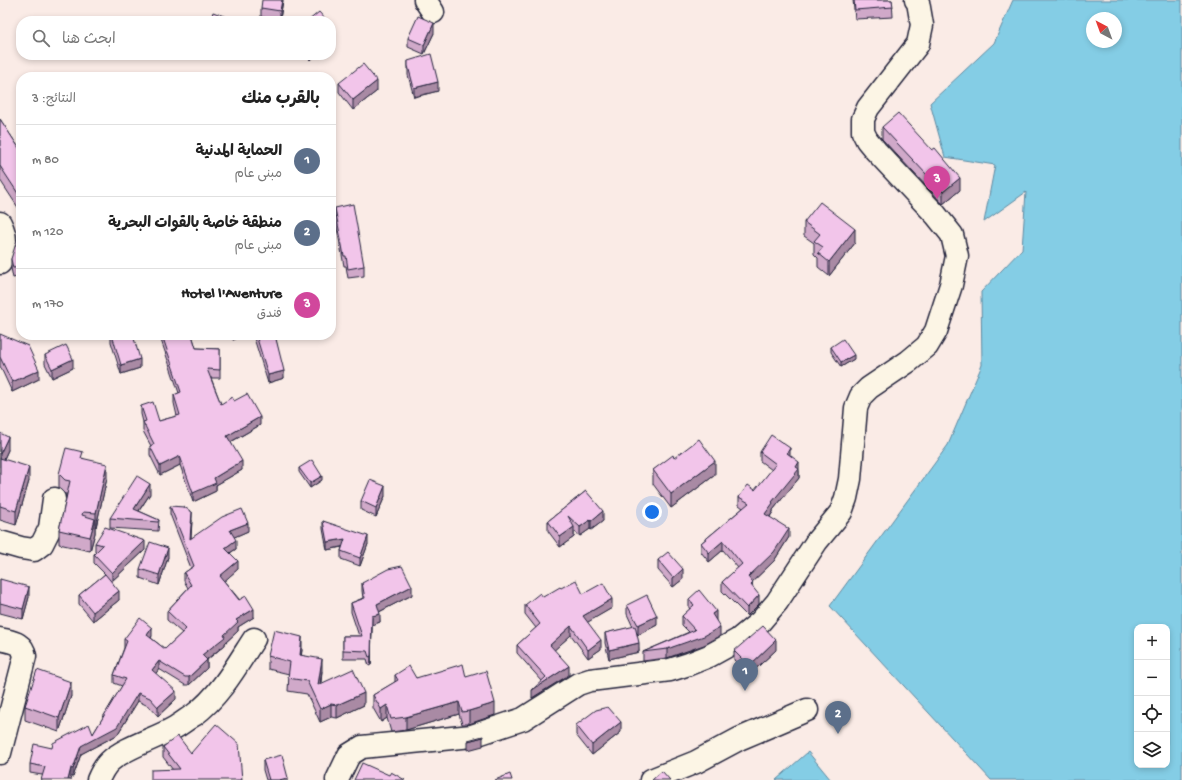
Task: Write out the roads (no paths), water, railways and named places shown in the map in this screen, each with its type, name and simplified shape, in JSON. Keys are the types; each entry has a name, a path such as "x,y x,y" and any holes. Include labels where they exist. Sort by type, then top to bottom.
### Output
{"street":[{"path":"336,780 349,755 362,747 472,736 523,719 564,692 584,682 670,670 709,656 738,640 760,622 777,602 817,541 841,512 850,479 856,408 861,396 869,388 909,361 928,346 936,331 951,285 957,256 952,235 936,215 876,151 863,132 863,119 868,108 918,44 922,25 918,2 916,0"},
{"path":"0,223 5,233 5,246 0,263"},
{"path":"0,542 34,550 42,544 50,528 54,499"},
{"path":"0,639 19,644 24,650 25,656 0,753"},
{"path":"98,780 100,774 110,761 132,748 173,729 195,714 222,685 254,639"},
{"path":"651,780 696,762 739,739 807,710"}],"water":[{"path":"1013,0 1182,0 1182,780 991,780 830,606 948,445 982,365 981,292 1022,249 1026,192 984,222 995,165 945,157 930,103 994,43"},
{"path":"808,752 831,780 776,780"}],"place":[{"name":"Hotel l'Aventure","path":"937,199"},
{"name":"الحماية المدنية","path":"745,691"},
{"name":"منطقة خاصة بالقوات البحرية","path":"838,734"}]}
